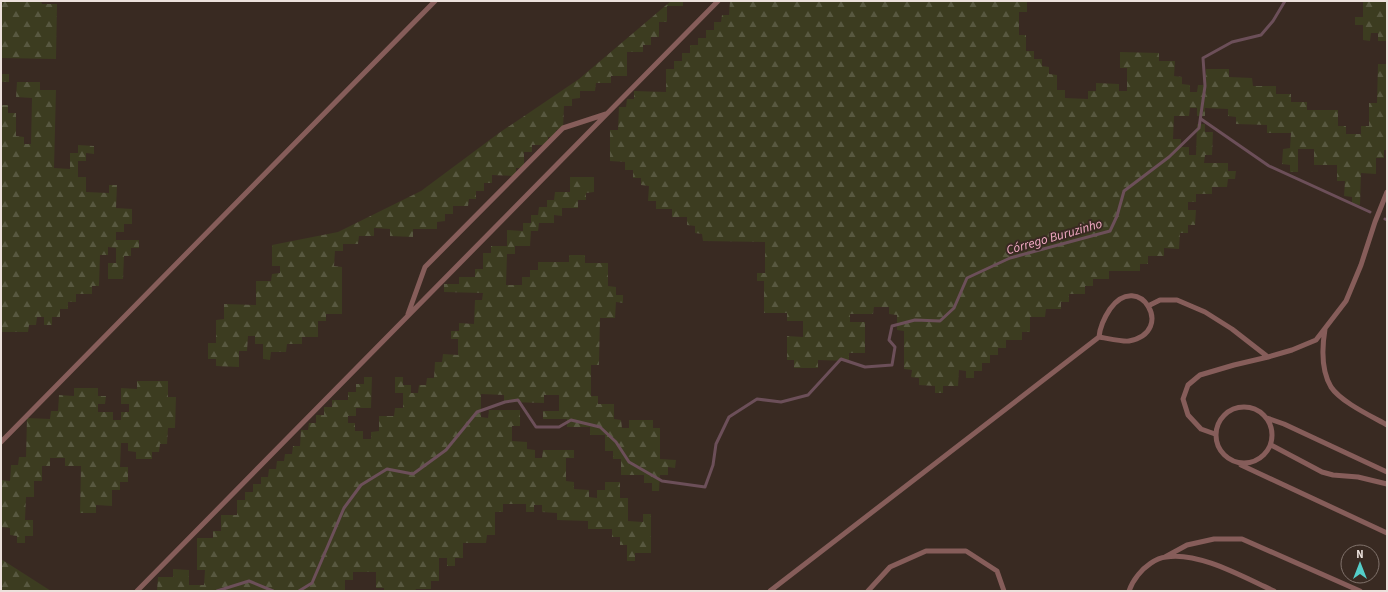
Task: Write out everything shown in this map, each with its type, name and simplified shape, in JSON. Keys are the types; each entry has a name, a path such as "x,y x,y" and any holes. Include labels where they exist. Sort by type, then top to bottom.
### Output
{"lane":[{"path":"1,442 435,1"},
{"path":"137,591 718,1"},
{"path":"407,316 425,267 563,128 607,113"},
{"path":"1215,434 1201,429 1188,415 1183,399 1188,385 1200,375 1234,364 1292,350 1316,340 1346,301 1361,265 1375,222 1387,192"},
{"path":"770,591 1099,337 1105,318 1119,299 1130,296 1143,299 1148,306 1152,317 1150,329 1141,338 1127,342 1099,337"},
{"path":"1148,306 1160,300 1177,300 1205,312 1232,329 1268,357"},
{"path":"1325,328 1322,343 1324,368 1331,387 1347,402 1387,425"},
{"path":"1387,472 1284,424 1267,418 1250,407 1236,408 1224,415 1216,427 1215,434 1218,448 1232,461 1387,533"},
{"path":"1239,463 1252,463 1268,451 1271,445 1272,431 1267,418"},
{"path":"1271,445 1322,472 1333,475 1358,477 1387,484"},
{"path":"1129,591 1131,584 1145,567 1187,545 1214,539 1242,539 1360,591"},
{"path":"868,591 890,567 926,551 966,551 997,571 1004,591"},
{"path":"1165,556 1189,556 1215,564 1274,591"}],"green space":[{"path":"1,1 41,1 42,4 57,4 56,59 2,58 1,74"},
{"path":"671,1 683,1 683,6 667,6 667,22 659,22 659,37 651,37 651,45 643,45 643,52 627,52 627,76 611,76 611,83 596,83 595,91 580,91 580,98 572,99 572,106 564,106 563,129 556,130 556,137 548,137 548,145 532,145 532,152 524,152 524,168 516,168 516,176 492,175 492,183 484,183 484,191 476,191 476,199 469,199 468,206 453,206 453,214 445,214 445,221 437,222 437,229 413,229 413,237 390,236 390,229 374,228 374,236 359,236 358,244 343,244 343,251 335,251 334,266 342,267 342,314 326,314 326,321 318,321 318,337 302,337 302,344 287,344 286,352 271,352 270,360 263,359 263,344 255,344 255,336 248,336 247,351 239,351 239,367 216,366 216,359 208,359 208,343 216,343 216,320 224,319 224,304 256,305 256,281 271,281 272,274 280,273 280,266 272,266 272,245 338,232 421,191 499,133 579,79"},
{"path":"730,1 1027,1 1027,12 1019,12 1019,35 1026,35 1026,51 1034,51 1034,59 1042,59 1042,66 1049,67 1049,74 1057,75 1057,90 1065,90 1065,98 1088,99 1088,91 1096,91 1096,83 1119,84 1119,91 1127,91 1127,68 1120,68 1120,52 1159,53 1159,61 1175,61 1174,76 1182,77 1182,84 1190,85 1190,92 1197,92 1198,85 1205,85 1206,69 1229,69 1229,77 1252,78 1253,86 1276,86 1276,94 1291,94 1291,102 1307,102 1307,110 1338,110 1338,126 1346,126 1346,134 1361,134 1361,126 1369,126 1369,103 1377,103 1378,64 1387,64 1387,150 1384,150 1384,158 1376,158 1376,174 1361,173 1360,205 1352,204 1352,197 1344,196 1345,181 1337,181 1337,165 1314,165 1314,149 1298,149 1298,172 1290,172 1290,165 1282,164 1283,149 1290,148 1291,133 1267,133 1267,125 1236,124 1236,117 1228,116 1228,109 1205,108 1205,116 1197,116 1197,108 1190,108 1189,116 1174,116 1173,139 1181,139 1181,147 1189,147 1189,155 1196,155 1197,124 1205,124 1205,132 1213,132 1212,155 1205,155 1204,163 1228,163 1228,171 1236,171 1235,179 1228,179 1227,187 1212,187 1212,194 1196,194 1196,202 1188,202 1188,210 1196,210 1195,225 1188,225 1188,233 1180,233 1179,249 1164,248 1164,256 1148,256 1148,264 1140,264 1140,271 1109,271 1109,279 1093,279 1093,286 1085,286 1085,294 1069,294 1069,302 1061,302 1061,309 1046,309 1045,317 1030,317 1030,332 1022,332 1022,340 1006,340 1006,348 998,348 998,355 990,355 990,363 982,363 982,371 974,371 974,378 966,378 966,371 959,370 958,386 943,386 943,393 935,393 935,386 919,385 919,378 911,377 912,370 904,369 904,331 897,330 897,315 889,314 889,307 874,307 873,314 850,314 850,322 865,322 865,353 849,353 849,361 818,360 818,368 794,368 794,360 787,360 787,336 803,337 803,321 787,321 787,313 764,313 764,281 757,281 757,273 765,273 765,242 703,241 702,234 695,233 695,226 687,225 687,217 672,217 672,209 656,209 656,201 648,201 649,186 641,185 641,178 633,178 633,170 625,170 625,162 610,161 610,130 618,130 619,107 626,107 627,99 634,99 634,91 666,92 666,69 674,69 674,61 682,61 682,53 690,53 690,45 698,45 698,38 706,38 706,30 714,30 714,22 721,22 722,15 729,15"},
{"path":"1363,1 1387,1 1387,41 1378,41 1378,33 1371,33 1370,41 1363,40 1363,25 1355,25 1355,17 1363,17"},
{"path":"1,74 9,74 9,82 1,82"},
{"path":"17,82 40,82 40,90 56,90 54,168 70,169 70,153 78,153 78,145 94,146 94,154 86,153 86,161 78,161 78,177 86,177 86,192 109,193 109,185 117,185 116,208 132,209 132,224 124,224 124,232 116,232 116,240 139,240 139,248 131,248 131,256 124,256 123,279 108,279 108,263 116,263 116,248 108,247 108,255 100,255 99,286 92,286 92,294 76,294 76,302 68,302 68,309 60,309 60,317 52,317 52,325 44,325 44,317 37,317 36,325 29,325 28,332 1,332 1,105 8,105 8,113 16,113 16,136 24,137 24,144 31,144 32,98 16,97"},
{"path":"570,177 594,177 594,192 586,193 586,200 578,200 578,208 562,208 562,216 554,215 554,223 539,223 538,231 531,231 530,246 515,246 515,254 507,254 506,285 522,285 522,277 530,277 530,270 538,270 538,262 569,262 569,255 585,255 585,263 608,263 608,286 616,287 616,295 623,295 623,303 616,302 615,318 600,318 599,365 591,365 591,396 598,396 598,404 614,404 614,419 621,420 622,428 629,428 629,420 653,420 653,428 660,428 660,459 676,460 675,468 668,467 668,475 660,475 659,491 652,491 652,483 644,483 644,475 621,475 621,459 613,459 613,451 605,451 605,435 590,435 590,427 567,427 567,419 543,419 543,411 559,411 559,395 544,395 544,403 504,402 504,395 481,394 481,417 488,418 489,410 520,410 520,426 512,426 512,441 527,442 527,449 535,450 535,458 542,458 543,450 574,450 574,458 566,458 566,481 574,482 574,489 589,490 589,497 597,498 597,490 605,490 605,482 620,482 620,498 628,498 628,521 643,522 643,514 651,514 651,553 635,553 635,561 627,561 627,545 620,545 620,537 612,537 612,529 588,529 588,521 557,520 557,513 542,512 542,505 534,505 534,512 526,512 526,504 503,504 503,512 495,512 495,535 487,535 486,543 463,543 463,558 455,558 455,566 447,566 447,558 439,558 439,581 431,581 431,589 416,589 415,591 384,591 384,588 376,588 376,572 353,572 353,580 345,580 345,591 157,591 158,577 173,577 173,569 189,570 189,585 204,585 205,570 197,570 197,538 213,538 213,531 221,531 221,515 237,515 237,500 245,500 245,492 253,492 253,484 261,484 261,477 268,477 269,469 276,469 277,461 284,461 285,454 292,454 293,446 300,446 301,430 308,430 309,423 316,423 316,415 324,415 324,407 332,407 332,400 348,400 348,392 356,392 356,384 364,384 364,377 372,377 371,408 356,408 356,416 348,416 348,423 355,423 355,431 363,431 363,439 371,439 371,432 379,431 379,416 394,416 395,408 403,408 403,393 395,393 395,377 403,377 403,385 411,385 411,393 418,393 419,385 426,385 427,378 434,378 435,362 442,362 443,354 458,355 458,339 451,339 451,331 459,331 459,323 474,324 475,300 482,300 483,293 444,292 444,284 459,284 459,277 475,277 475,269 483,269 483,253 491,253 491,246 507,246 507,230 523,231 523,223 531,223 531,215 538,215 539,207 547,207 547,200 554,200 555,192 570,192"},
{"path":"137,381 168,381 168,397 176,397 175,428 168,428 167,444 160,444 159,452 152,452 152,459 136,459 136,452 128,451 128,443 121,443 120,467 128,467 128,482 120,482 120,490 112,490 112,506 96,505 96,513 80,513 81,466 65,466 65,458 50,458 50,466 42,466 42,481 34,481 34,497 26,497 25,520 33,520 33,536 25,536 25,543 17,543 17,536 10,535 10,528 1,527 1,480 10,481 11,465 18,465 19,457 26,457 27,418 50,419 51,411 58,411 59,395 74,396 74,388 98,388 98,396 106,396 105,404 98,404 98,412 113,412 113,420 121,420 121,412 129,412 129,404 121,404 121,388 137,389"},
{"path":"1,559 51,591 1,591"}],"waterway":[{"name":"Córrego Buruzinho","path":"299,591 312,583 344,508 361,485 387,469 413,474 446,450 477,412 505,402 518,400 536,427 559,427 571,420 600,427 616,442 629,462 662,481 705,487 713,465 716,444 729,417 757,399 781,402 808,395 841,359 865,367 892,365 895,347 889,340 892,326 915,320 940,321 954,308 967,278 1010,258 1110,231 1117,216 1124,191 1169,157 1199,128 1205,86 1203,58 1232,42 1261,35 1273,21 1285,1"},
{"path":"1201,119 1269,166 1370,212"},
{"name":"Córrego Buruzinho","path":"217,591 249,581 273,591"}]}
